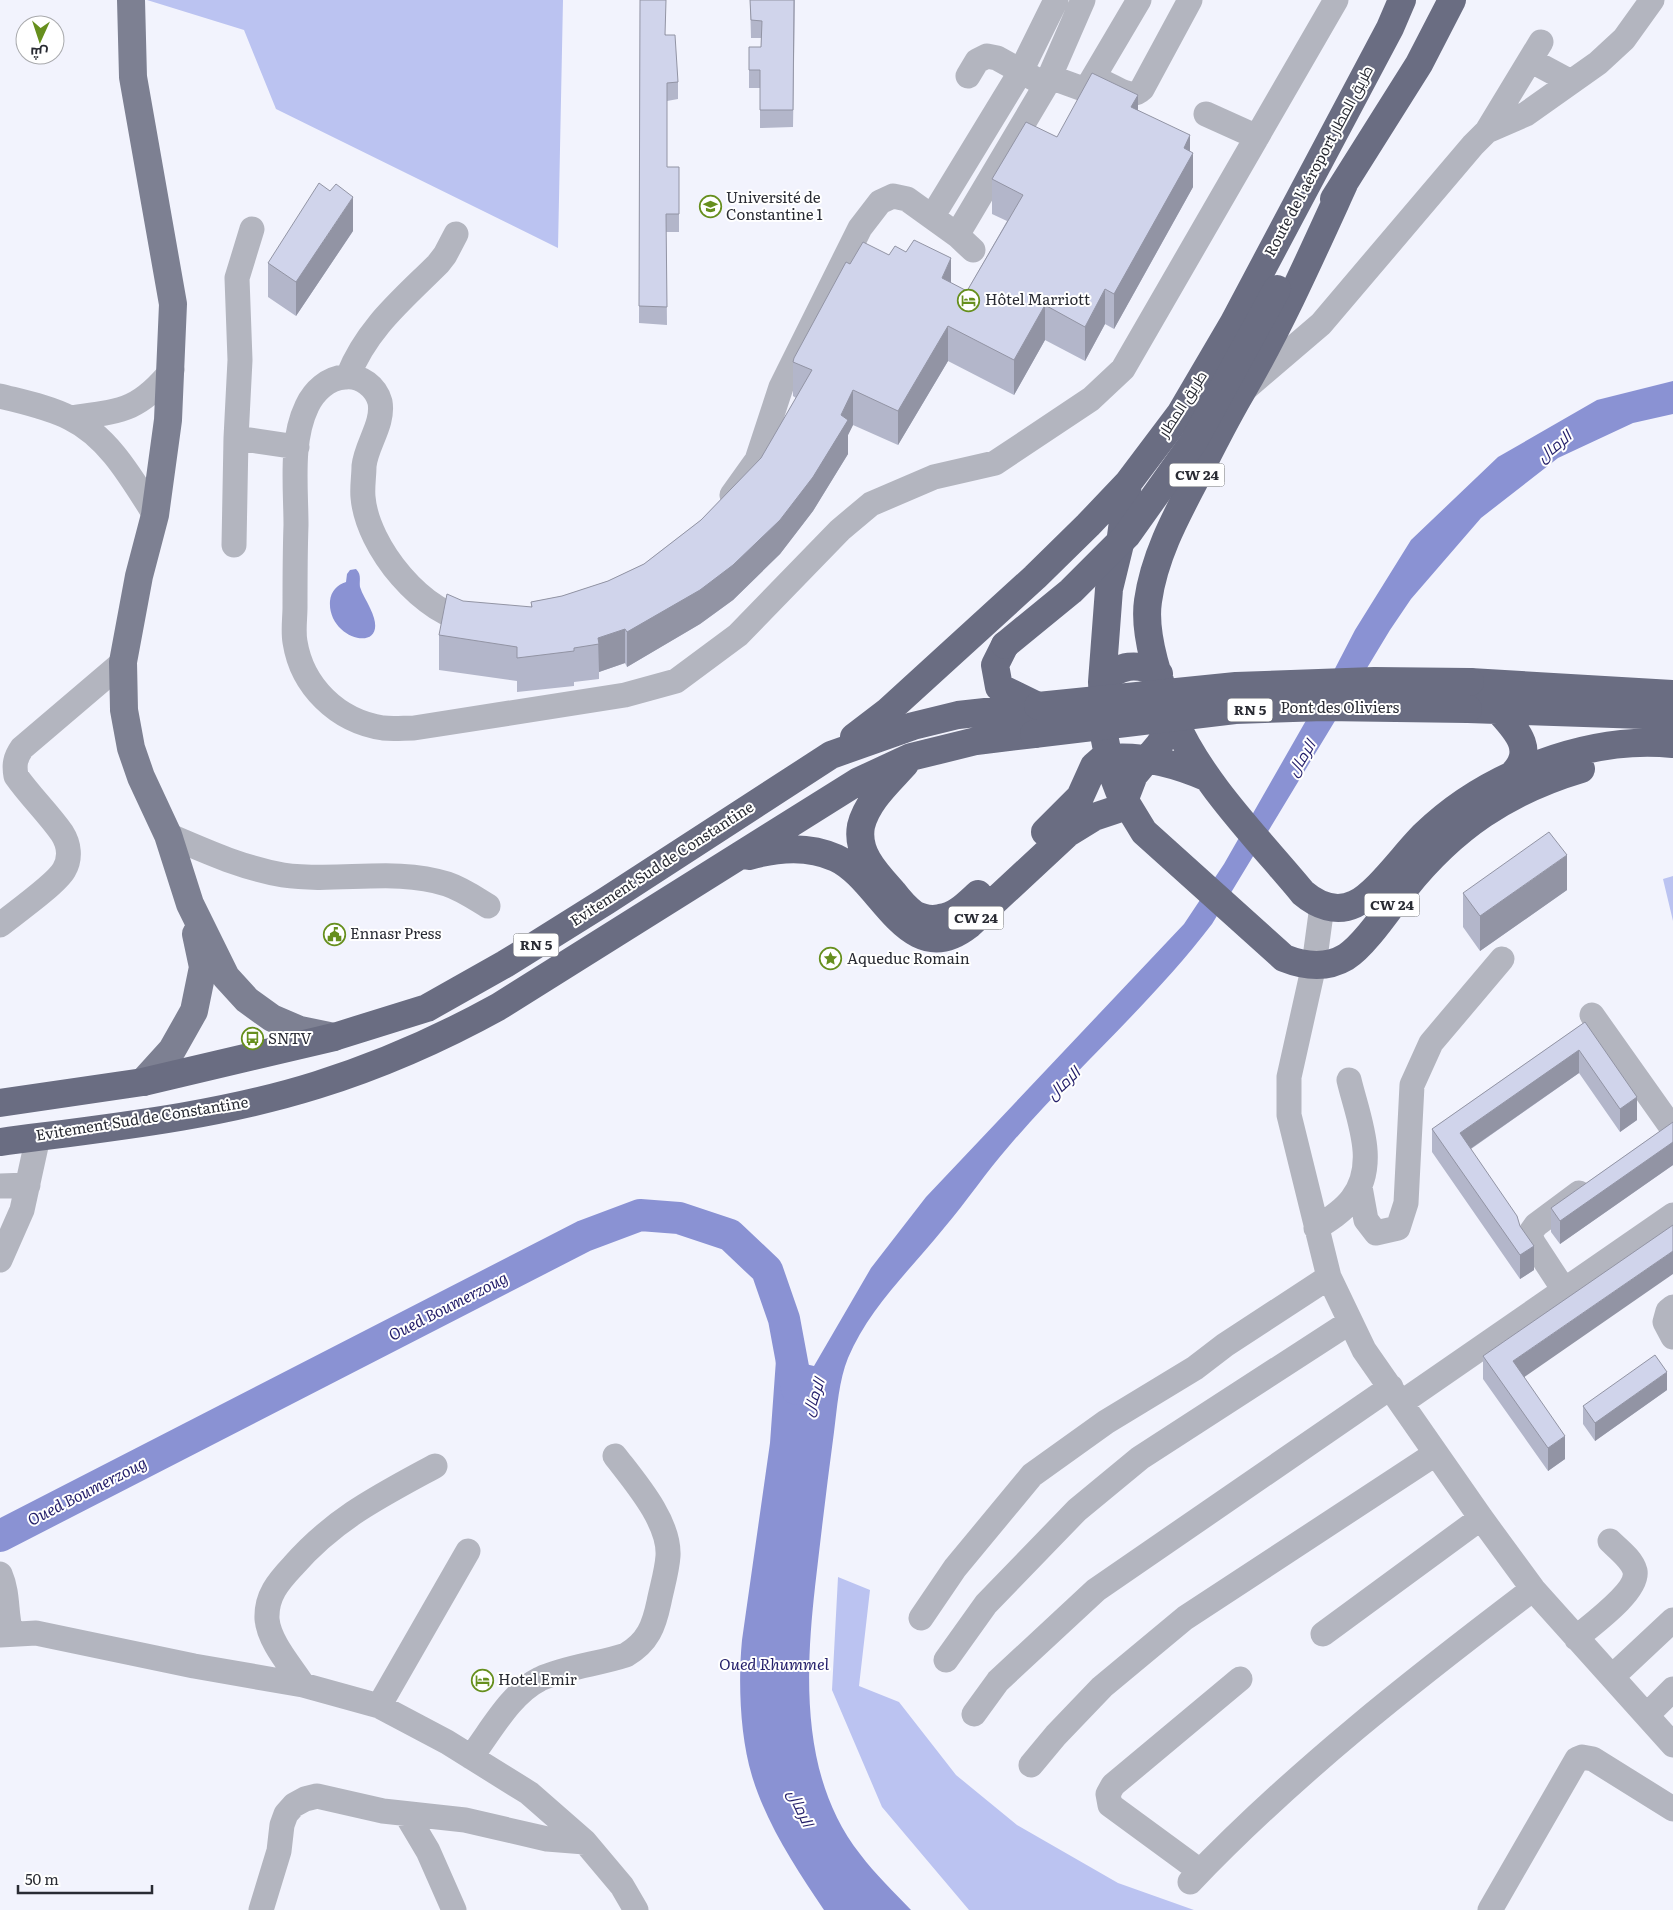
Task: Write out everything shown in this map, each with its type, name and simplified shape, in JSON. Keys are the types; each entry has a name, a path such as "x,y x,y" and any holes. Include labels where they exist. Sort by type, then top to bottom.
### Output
{"highway":[{"name":"Route de l'aéroport طريق المطار","path":"1234,322 1390,28 1402,0"},
{"name":"Route de l'aéroport طريق المطار","path":"1038,706 999,687 994,665 1005,645 1071,591 1127,534 1194,441 1277,289 1419,64 1452,0"},
{"name":"CW 24","path":"1344,184 1306,268 1241,393 1226,416 1166,536 1154,574 1148,603 1149,631 1159,674 1175,720 1208,778 1312,899 1339,907 1355,904 1380,882 1426,832 1452,810 1480,791 1512,775"},
{"name":"طريق المطار","path":"1128,483 1180,414 1234,322"},
{"name":"CW 24","path":"1128,483 1120,544 1109,589 1102,682 1104,734 1108,758 1124,801 1135,820 1156,845 1271,949 1284,958 1298,964 1330,964 1352,952 1444,844 1480,815 1500,802 1575,771 1673,750"},
{"name":"CW 24","path":"831,755 888,712 1035,577 1128,483"},
{"path":"1102,682 1118,668 1129,666 1150,669 1159,674"},
{"name":"Pont des Oliviers","path":"1038,706 1236,686 1374,681 1470,682 1673,694"},
{"name":"Evitement Sud de Constantine","path":"0,1102 143,1082 334,1037 427,1008 505,964 606,901 831,755 913,726 958,716 1038,706"},
{"name":"Pont des Oliviers","path":"1034,734 1243,710 1324,707 1498,710"},
{"path":"1498,710 1521,737 1524,746 1521,764 1512,775"},
{"name":"RN 5","path":"1498,710 1673,716"},
{"path":"1124,801 1130,783 1165,737 1175,720"},
{"name":"Evitement Sud de Constantine","path":"0,1142 219,1110 316,1086 375,1065 436,1040 498,1007 857,782 911,757 976,741 1034,734"},
{"path":"1512,775 1581,751 1624,745 1673,744"},
{"name":"CW 24","path":"911,757 868,807 861,828 860,840 867,861 904,906 915,914 927,918 941,918 954,915 964,907 1080,797 1094,766 1099,761 1108,758 1146,760 1178,766 1208,778"},
{"name":"CW 24","path":"729,862 777,850 796,849 826,854 836,858 855,871 906,927 917,935 931,939 944,939 958,934 1074,828 1094,817 1114,812 1124,801"}],"main road":[{"path":"131,0 133,77 173,304 172,370 168,420 155,515 138,576 123,662 124,710 131,748 141,777 168,835 190,904 203,967 194,1011 172,1050 143,1082"},
{"path":"190,904 226,977 247,1000 272,1018 300,1030 334,1037"}],"street":[{"path":"932,217 1021,71 1056,0"},
{"path":"718,510 738,488 757,460 782,387 860,228 880,202 893,196 907,199 965,242 1048,81 1083,0"},
{"path":"968,76 977,60 992,56 1021,71 1048,81 1082,89 1087,88 1139,0"},
{"path":"1093,78 1132,95 1137,94 1142,89 1190,0"},
{"path":"493,623 464,621 426,602 397,573 370,526 363,498 364,463 380,414 380,403 376,393 359,378 348,376 337,378 327,383 312,397 303,416 297,447 294,641 304,674 328,705 358,720 382,728 414,728 625,695 676,681 738,635 840,530 871,504 934,477 995,463 1091,399 1123,370 1336,0"},
{"path":"1487,131 1526,114 1598,63 1624,39 1652,0"},
{"path":"1241,393 1321,324 1487,131 1536,51 1571,82"},
{"path":"1206,114 1257,138"},
{"path":"234,545 240,360 237,278 252,229"},
{"path":"348,376 364,342 376,326 438,264 456,234"},
{"path":"70,418 121,411 140,402 155,391 172,370"},
{"path":"0,396 32,404 70,418 99,440 125,467 155,515"},
{"path":"236,438 297,447"},
{"path":"0,925 56,879 64,870 69,858 68,845 62,834 16,776 14,766 16,756 22,748 123,662"},
{"path":"168,835 212,854 260,870 309,878 425,879 448,884 488,906"},
{"path":"1312,899 1314,965 1289,1077 1289,1115 1329,1277 1364,1350 1435,1454 1533,1589 1673,1745"},
{"path":"1360,1187 1366,1220 1376,1233 1398,1228 1406,1203 1412,1085 1431,1043 1502,959"},
{"path":"1592,1014 1667,1131"},
{"path":"1316,1228 1342,1210 1360,1187 1365,1173 1366,1151 1349,1080"},
{"path":"0,1260 22,1210 38,1137"},
{"path":"1564,1290 1532,1240 1531,1232 1536,1225 1600,1178"},
{"path":"0,1186 28,1185"},
{"path":"974,1714 998,1681 1096,1590 1396,1395 1564,1290 1673,1215"},
{"path":"921,1618 940,1588 976,1541 1032,1474 1106,1422 1195,1368 1225,1345 1329,1277"},
{"path":"1673,1307 1668,1311 1665,1322 1673,1337"},
{"path":"946,1660 986,1604 1077,1510 1140,1458 1350,1322"},
{"path":"1031,1765 1056,1735 1102,1687 1185,1618 1435,1454"},
{"path":"471,1757 514,1700 531,1685 551,1675 626,1655 640,1645 651,1632 668,1555 664,1531 644,1494 615,1456"},
{"path":"303,1685 269,1627 267,1608 276,1584 316,1540 345,1517 435,1466"},
{"path":"1323,1634 1481,1518"},
{"path":"1576,1638 1627,1593 1634,1583 1633,1566 1610,1541"},
{"path":"379,1706 468,1550"},
{"path":"1,1576 8,1598 4,1625 194,1666 303,1685 379,1706 416,1724 529,1793 585,1842 622,1886 636,1910"},
{"path":"1240,1678 1113,1785 1108,1794 1110,1805 1195,1877 1237,1833 1351,1732 1533,1589"},
{"path":"1612,1677 1673,1620"},
{"path":"1647,1715 1673,1689"},
{"path":"1490,1910 1577,1759 1582,1757 1593,1759 1673,1809"},
{"path":"261,1910 279,1851 282,1825 286,1814 294,1805 305,1798 317,1796 406,1814 465,1820 547,1839 585,1842"},
{"path":"406,1814 431,1857 454,1910"}],"shaded area":[{"path":"147,0 563,0 558,248 276,109 244,30"},
{"path":"1673,876 1673,921 1663,879"},
{"path":"838,1577 870,1590 859,1686 899,1702 956,1775 1017,1825 1118,1883 1194,1910 969,1910 882,1807 832,1690"}],"water":[{"name":"Oued Rhummel","path":"1673,381 1673,414 1633,423 1558,458 1481,518 1411,599 1390,630 1212,924 1164,982 1060,1090 1001,1156 891,1290 867,1322 857,1340 848,1358 840,1385 820,1548 810,1656 809,1691 812,1726 817,1760 827,1793 841,1825 860,1854 878,1876 911,1910 824,1910 783,1846 758,1794 748,1760 741,1709 740,1673 742,1640 770,1443 777,1346 799,1345 801,1363 814,1366 871,1268 926,1197 1184,924 1224,864 1328,682 1355,630 1411,540 1498,457 1597,400"},
{"path":"356,569 360,575 361,590 375,623 373,633 367,638 358,638 348,634 338,626 332,615 330,601 333,591 346,582 347,574 350,570"}],"building":[{"path":"640,0 666,0 665,35 675,35 678,82 667,83 667,167 679,167 679,214 666,214 667,307 639,306"},
{"path":"750,0 794,0 793,110 760,110 760,70 749,70 749,47 761,47 762,21 751,20"},
{"path":"1092,73 1138,95 1131,107 1190,135 1184,148 1193,153 1114,294 1105,289 1085,327 1045,305 1014,360 948,326 898,411 853,390 841,415 848,420 813,477 780,520 733,565 700,590 627,632 625,629 598,638 599,644 574,648 574,651 517,658 517,647 439,635 447,594 463,601 532,607 531,602 562,596 608,581 644,564 701,520 761,458 812,370 793,362 794,358 846,262 850,264 863,242 889,255 895,246 906,252 914,240 951,258 942,278 967,291 1023,195 992,179 1026,122 1057,137"},
{"path":"319,183 330,191 336,184 353,197 296,282 268,263"},
{"path":"1549,832 1567,855 1480,916 1463,893"},
{"path":"1585,1022 1637,1097 1620,1109 1579,1050 1460,1133 1517,1216 1520,1226 1534,1246 1520,1255 1432,1129"},
{"path":"1673,1122 1673,1142 1560,1221 1551,1208"},
{"path":"1673,1225 1673,1251 1513,1361 1565,1436 1548,1448 1483,1356"},
{"path":"1655,1355 1667,1372 1595,1423 1583,1406"}],"waterway":[{"name":"Oued Boumerzoug","path":"0,1536 584,1236 640,1215 679,1218 730,1235 767,1270 784,1319 797,1389"}],"place":[{"name":"Université de Constantine 1","path":"710,207"},
{"name":"Hôtel Marriott","path":"969,300"},
{"name":"Ennasr Press","path":"334,934"},
{"name":"Aqueduc Romain","path":"831,959"},
{"name":"SNTV","path":"252,1039"},
{"name":"Hotel Emir","path":"482,1680"}],"water label":[{"name":"الرمال","path":"1554,446"},
{"name":"الرمال","path":"1301,758"},
{"name":"الرمال","path":"1063,1083"},
{"name":"الرمال","path":"813,1397"},
{"name":"الرمال","path":"801,1808"}]}
